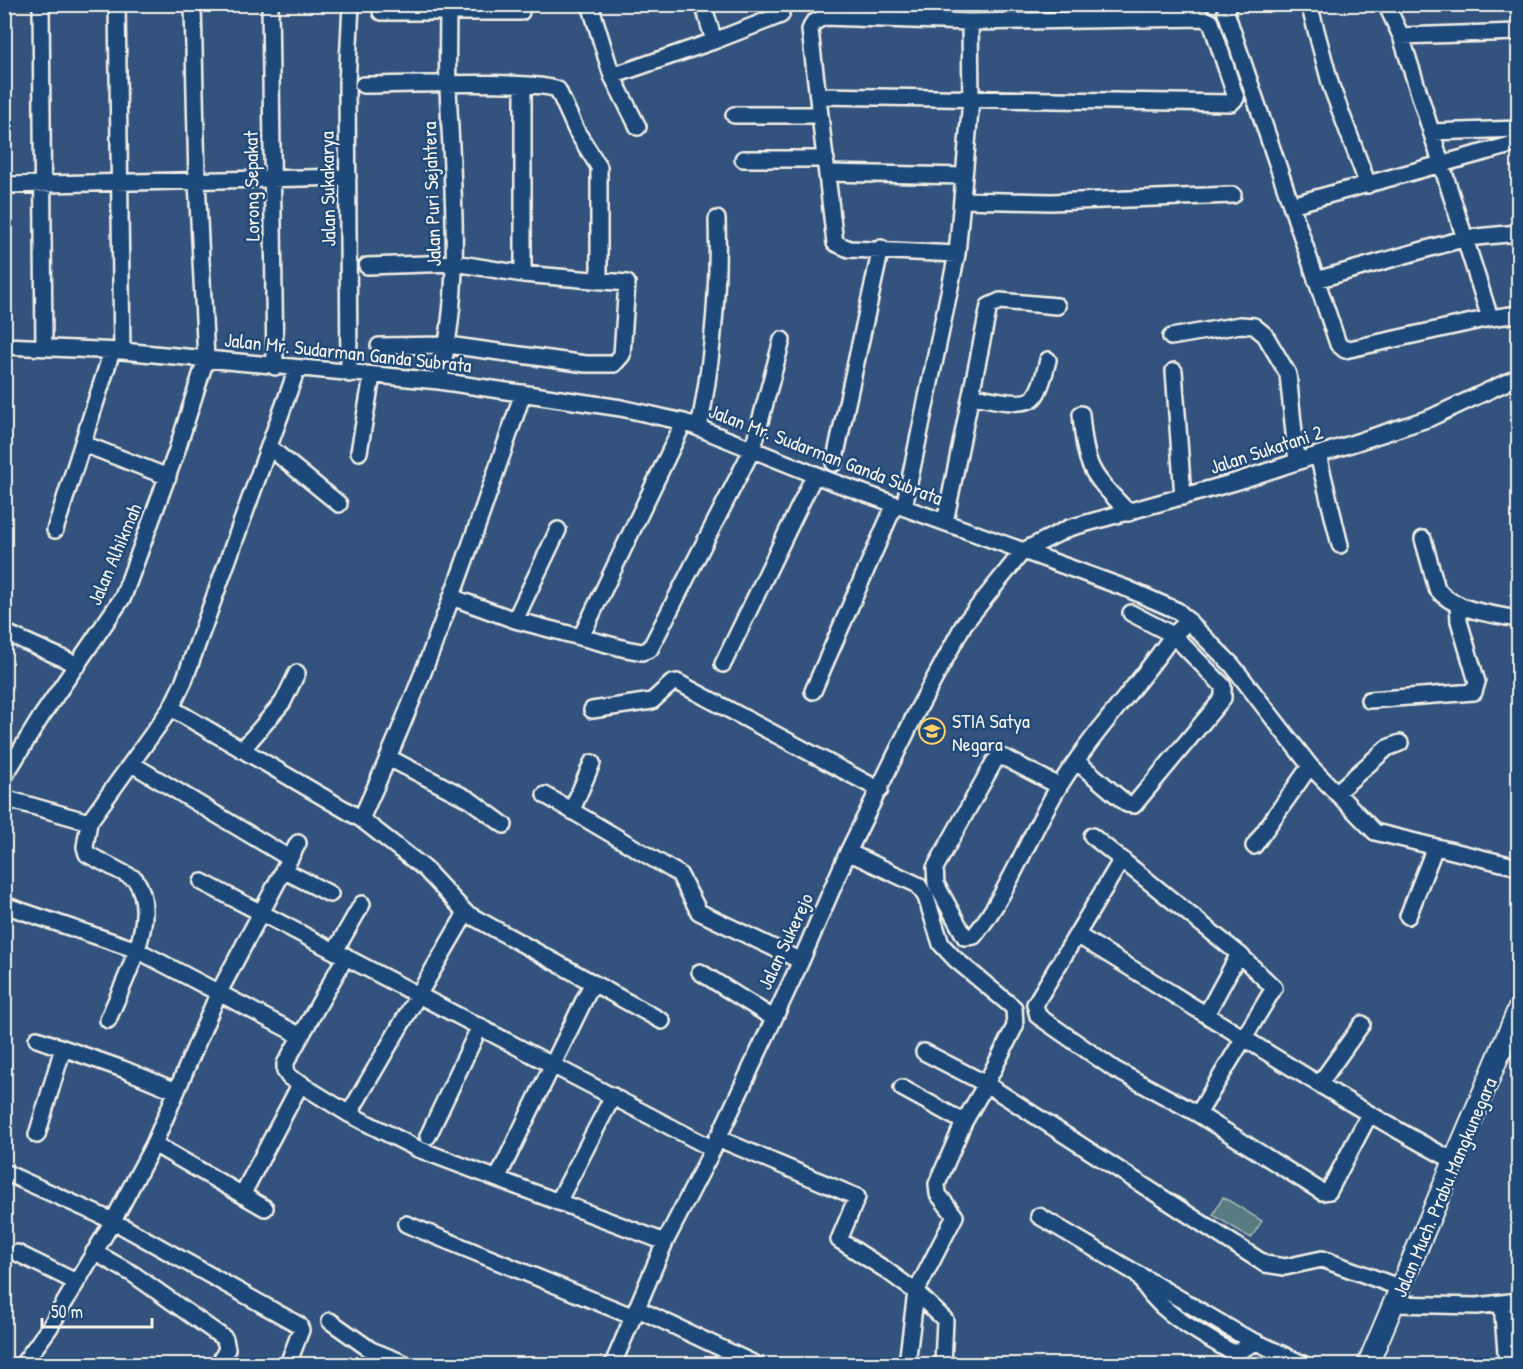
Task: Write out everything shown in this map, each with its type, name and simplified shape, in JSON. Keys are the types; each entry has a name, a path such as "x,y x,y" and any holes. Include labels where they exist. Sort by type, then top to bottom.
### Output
{"main road":[{"name":"Jalan Much. Prabu Mangkunegara","path":"1368,1365 1518,1010"}],"street":[{"path":"41,4 44,348"},
{"path":"55,530 117,351 119,183 117,4"},
{"path":"193,4 197,181 206,359"},
{"name":"Lorong Sepakat","path":"270,4 275,367"},
{"name":"Jalan Sukakarya","path":"349,374 347,84 351,4"},
{"path":"590,4 612,76 638,127"},
{"path":"703,4 714,41"},
{"path":"1229,4 1226,12 1338,345 1345,351 1490,318 1518,314"},
{"path":"1309,4 1331,86 1368,185"},
{"path":"1386,4 1401,36 1490,318"},
{"path":"381,12 448,8 521,12"},
{"name":"Jalan Puri Sejahtera","path":"439,381 448,345 455,263 448,85 448,8"},
{"path":"612,76 781,15"},
{"path":"819,96 970,100 1234,102 1236,98 1214,26 1207,20 970,22 824,17 818,20 810,30 836,243 849,249 880,248 957,254"},
{"path":"813,691 900,506 957,254 970,100 970,22"},
{"path":"1401,36 1518,32"},
{"path":"363,85 523,85 552,87 558,90 581,140 598,163 599,281"},
{"path":"523,85 523,274"},
{"path":"734,115 820,115"},
{"path":"1431,132 1518,129"},
{"path":"1291,205 1518,143"},
{"path":"743,159 964,176"},
{"path":"4,185 348,177"},
{"path":"962,200 1051,202 1233,195"},
{"path":"699,428 714,344 719,267 717,219"},
{"path":"1316,280 1466,238 1518,233"},
{"path":"834,463 880,248"},
{"path":"367,266 455,263 523,274 627,283 622,355 614,364 586,364 448,345 379,346"},
{"path":"945,522 988,310 992,304 1000,301 1057,306"},
{"path":"1171,338 1240,326 1254,326 1264,335 1288,374 1297,462"},
{"path":"454,598 515,620 636,652 650,649 753,448 782,340"},
{"name":"Jalan Mr. Sudarman Ganda Subrata","path":"4,346 117,351 439,381 621,408 684,422 1178,611 1232,665 1310,766 1375,832 1518,867"},
{"name":"Jalan Alhikmah","path":"4,777 41,717 123,597 168,477 206,359"},
{"path":"971,395 1008,402 1029,400 1035,396 1048,360"},
{"path":"108,1020 137,951 144,919 143,893 135,879 128,874 87,854 85,847 89,822 171,708 184,681 297,369"},
{"path":"1174,371 1184,497"},
{"path":"359,452 372,376"},
{"name":"Jalan Sukatani 2","path":"1023,551 1069,528 1184,497 1430,418 1518,377"},
{"path":"361,819 389,758 454,598 523,393"},
{"path":"1081,414 1084,447 1091,471 1130,513"},
{"path":"581,637 684,422"},
{"path":"84,444 168,477"},
{"path":"269,447 339,504"},
{"path":"1318,455 1340,545"},
{"path":"723,664 815,474"},
{"path":"515,620 558,530"},
{"path":"1423,539 1437,590 1448,601 1518,620"},
{"name":"Jalan Sukerejo","path":"613,1365 665,1242 715,1144 801,961 848,852 953,643 978,604 1023,551"},
{"path":"1369,700 1474,692 1477,682 1459,621 1458,604"},
{"path":"1076,761 1127,804 1134,805 1223,698 1223,686 1173,635 1131,613"},
{"path":"1059,786 1009,759 1002,757 995,760 935,868 936,884 965,937 974,936 995,905 1059,786 1076,761 1173,635 1189,621"},
{"path":"4,632 78,664"},
{"path":"242,750 283,702 297,673"},
{"path":"592,710 652,701 672,683 677,682 880,790"},
{"path":"171,708 361,819 424,868 465,913 662,1021"},
{"path":"1336,793 1387,748 1401,743"},
{"path":"389,758 470,800 504,825"},
{"path":"572,810 592,763"},
{"path":"132,764 330,894"},
{"path":"1254,846 1310,766"},
{"path":"545,795 682,876 692,903 699,912 801,961"},
{"path":"4,798 89,822"},
{"path":"1092,836 1239,954 1274,988 1246,1038 1198,1114"},
{"path":"23,1365 113,1221 154,1143 218,994 298,843"},
{"path":"1407,916 1435,848"},
{"path":"848,852 918,885 926,897 938,937 946,951 1014,1008 1015,1026 964,1122 942,1168 936,1188 955,1217 916,1292 907,1365"},
{"path":"1122,859 1035,1004 1035,1013 1114,1069 1198,1114 1324,1192 1329,1191 1369,1115"},
{"path":"202,882 613,1096 715,1144 856,1196 857,1200 839,1240 916,1292 945,1320 943,1365"},
{"path":"362,904 341,953 285,1068 287,1074 349,1114 418,1149 665,1242"},
{"path":"4,905 137,951 302,1036"},
{"path":"349,1114 465,913"},
{"path":"1077,935 1207,1013 1369,1115 1454,1161"},
{"path":"1207,1013 1239,954"},
{"path":"700,972 773,1018"},
{"path":"497,1179 592,984"},
{"path":"1320,1083 1362,1024"},
{"path":"428,1136 480,1026"},
{"path":"36,1039 176,1091"},
{"path":"38,1135 63,1048"},
{"path":"924,1052 986,1084 1266,1264 1285,1267 1322,1258 1398,1296 1477,1306 1518,1301"},
{"path":"242,1195 301,1083"},
{"path":"902,1088 964,1122"},
{"path":"558,1202 613,1096"},
{"path":"154,1143 265,1209"},
{"path":"4,1172 113,1221 300,1327 301,1332 288,1365"},
{"path":"1039,1216 1140,1277 1149,1294 1162,1308 1231,1352 1239,1351 1256,1342 1303,1365"},
{"path":"406,1224 636,1313 755,1365"},
{"path":"94,1252 133,1274 225,1339 227,1349 219,1365"},
{"path":"17,1253 76,1282"},
{"path":"1502,1304 1507,1365"},
{"path":"330,1321 371,1350 406,1365"}],"green space":[{"path":"1223,1197 1262,1221 1251,1238 1213,1215"}],"place":[{"name":"STIA Satya Negara","path":"932,731"}]}
